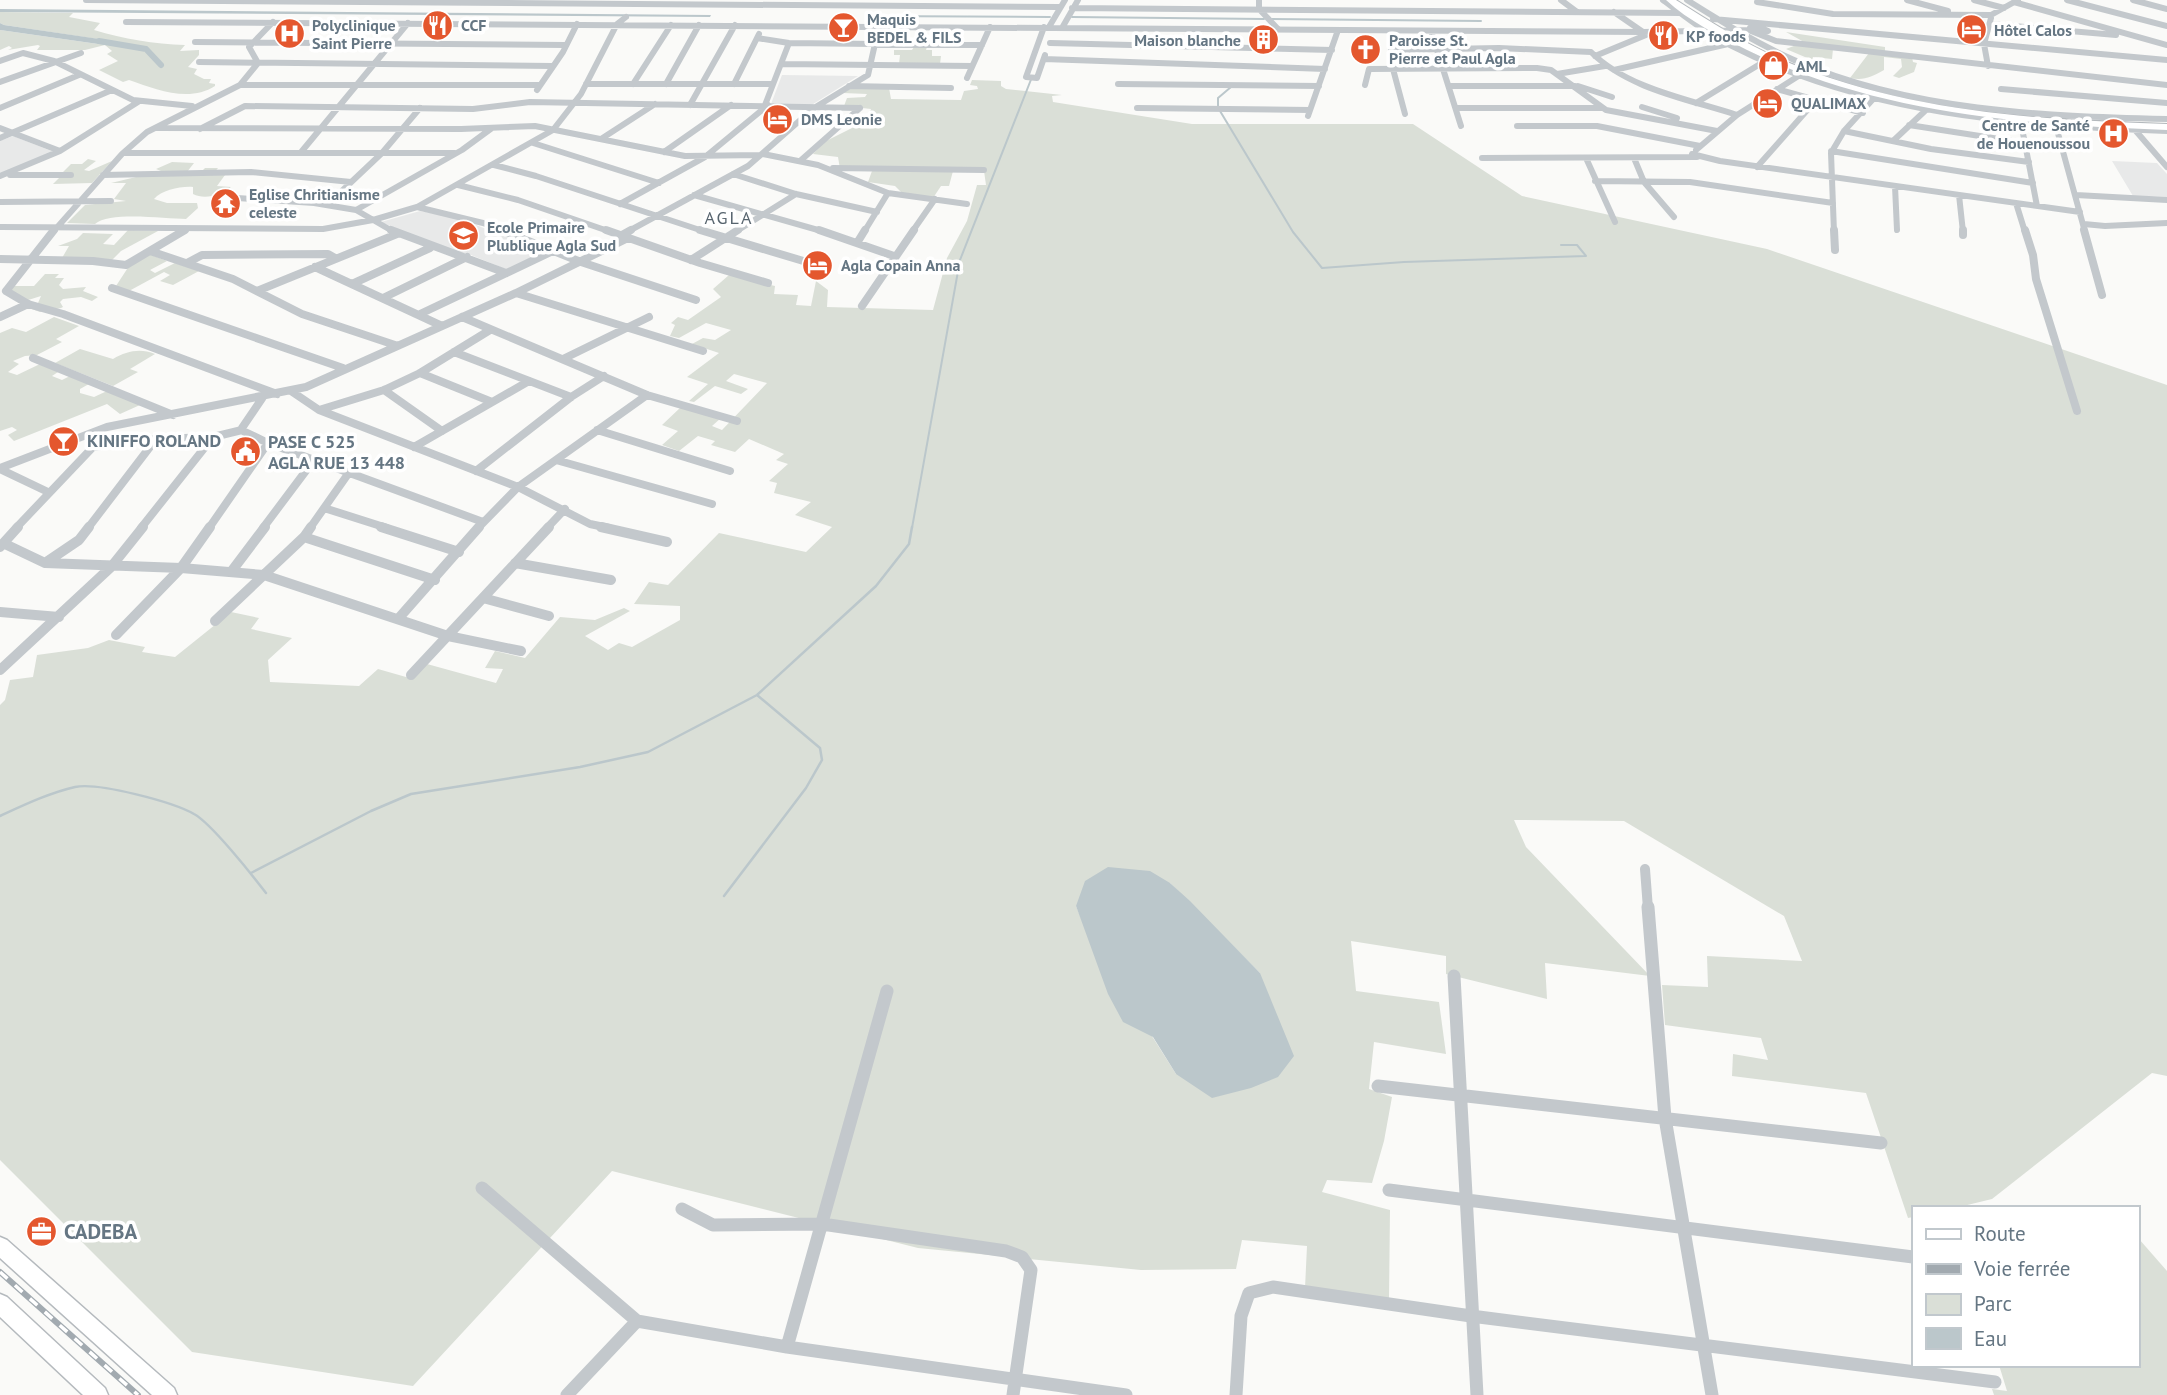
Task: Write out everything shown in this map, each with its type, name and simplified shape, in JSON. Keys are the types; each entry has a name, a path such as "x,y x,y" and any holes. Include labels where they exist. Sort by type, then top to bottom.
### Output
{"highway":[{"path":"1670,0 1744,48 1803,72 1908,102 2016,120 2167,125"},
{"path":"1680,0 1710,19 1718,31"}],"main road":[{"path":"0,1246 167,1395"},
{"path":"0,1304 98,1395"}],"street":[{"path":"86,0 1001,3 1059,7"},
{"path":"1065,0 1059,7 1052,27 1026,77 1037,78 1050,43 1052,27 1078,0"},
{"path":"1138,0 1149,8"},
{"path":"1170,0 1172,9"},
{"path":"1259,0 1259,9 1278,29"},
{"path":"1338,0 1340,10"},
{"path":"1562,0 1577,12"},
{"path":"1562,0 1572,0"},
{"path":"1663,0 1681,13 1718,31 1860,83 1937,101 2016,112 2167,125"},
{"path":"1687,0 1710,19 2167,60"},
{"path":"1907,0 1962,15"},
{"path":"1974,0 2004,8"},
{"path":"2067,0 2167,26"},
{"path":"2133,0 2167,9"},
{"path":"258,63 249,47 296,1"},
{"path":"1756,1 1773,24"},
{"path":"1756,1 1801,9 1856,14 1934,15 1991,15 2016,1 2167,45"},
{"path":"0,227 323,229 373,220 417,207 533,143 569,115 632,2"},
{"path":"1801,9 1809,4"},
{"path":"1072,8 1681,13"},
{"path":"1614,12 1643,32"},
{"path":"1856,14 1863,21"},
{"path":"1928,38 1934,15"},
{"path":"1989,66 1984,44 1991,15"},
{"path":"126,22 1431,31 1749,30 1760,31 1776,41 2167,85"},
{"path":"302,151 408,23"},
{"path":"530,102 563,52 577,24"},
{"path":"1760,31 1773,24"},
{"path":"1990,24 2143,38"},
{"path":"633,84 671,25"},
{"path":"666,84 699,25"},
{"path":"690,104 734,25"},
{"path":"734,84 764,25"},
{"path":"0,469 107,427 291,391 398,346 581,262 655,217 748,166 814,108 868,75 879,26"},
{"path":"967,78 990,27"},
{"path":"1870,27 1877,34"},
{"path":"1137,108 1309,113 1338,30"},
{"path":"1431,31 1461,126"},
{"path":"1718,31 1728,44 1800,75 1927,109 2056,126 2135,130 2167,125"},
{"path":"1595,56 1652,32"},
{"path":"757,38 789,43 982,46"},
{"path":"195,43 565,45"},
{"path":"620,204 705,157 766,105 789,43"},
{"path":"1050,43 1332,50"},
{"path":"1614,70 1728,44"},
{"path":"1391,50 1437,48 1588,51 1605,66 1648,88 1737,115"},
{"path":"0,61 23,53 54,61 138,102 195,106"},
{"path":"0,82 81,53"},
{"path":"1604,53 1621,53"},
{"path":"1044,59 1325,69"},
{"path":"1696,103 1765,61"},
{"path":"199,62 552,66"},
{"path":"240,85 258,63"},
{"path":"781,64 972,66"},
{"path":"1557,74 1605,66"},
{"path":"1365,85 1369,69 1536,68 1551,70 1602,108"},
{"path":"1393,69 1405,114"},
{"path":"0,108 79,75"},
{"path":"1691,156 1737,115 1800,75"},
{"path":"586,84 772,85"},
{"path":"1118,84 1319,86"},
{"path":"277,394 64,314 28,304 6,291 56,228 124,152 154,128 240,85 540,85"},
{"path":"1448,86 1573,85 1612,97"},
{"path":"849,86 951,88"},
{"path":"2016,112 2000,87 2167,103"},
{"path":"1777,89 1863,113"},
{"path":"0,138 112,90"},
{"path":"1835,250 1832,151 1844,131 1875,97"},
{"path":"1757,167 1816,99"},
{"path":"2,175 60,151 138,102"},
{"path":"200,129 245,106 473,109 530,102 860,108 800,161"},
{"path":"601,139 655,104"},
{"path":"664,152 731,105"},
{"path":"1642,107 1717,131"},
{"path":"327,205 382,153 420,108"},
{"path":"1455,108 1602,108 1717,131"},
{"path":"1893,141 1927,109"},
{"path":"2021,123 2038,206"},
{"path":"1909,125 2025,143"},
{"path":"1517,126 1597,126 1700,146"},
{"path":"2056,126 2102,295"},
{"path":"154,128 535,127 664,152 705,157 761,154 826,168 888,193 967,204"},
{"path":"0,128 60,151"},
{"path":"356,210 476,143 492,128"},
{"path":"2135,130 2167,167"},
{"path":"1844,131 2029,162"},
{"path":"533,143 659,183"},
{"path":"1832,151 2033,183"},
{"path":"124,152 455,153"},
{"path":"1482,158 1691,156 2080,212"},
{"path":"1586,158 1615,222"},
{"path":"1633,158 1644,181 1674,217"},
{"path":"494,165 810,263"},
{"path":"826,168 984,170"},
{"path":"103,175 251,172 351,182"},
{"path":"733,174 796,194 877,212"},
{"path":"2,175 71,175"},
{"path":"1595,181 1690,182 1833,203"},
{"path":"457,186 503,194 691,260 768,283"},
{"path":"1895,186 1897,230"},
{"path":"857,243 888,193"},
{"path":"691,260 796,194"},
{"path":"694,195 857,243 894,257"},
{"path":"1959,195 1963,235"},
{"path":"2076,195 2167,200"},
{"path":"222,197 327,205 356,210 397,234 430,248 467,257 506,273"},
{"path":"862,306 934,200"},
{"path":"0,202 111,201"},
{"path":"2016,202 2033,255 2036,279 2077,411"},
{"path":"417,207 471,219 581,262 696,300"},
{"path":"2084,223 2105,226 2167,223"},
{"path":"0,259 126,265 188,229"},
{"path":"257,291 397,234"},
{"path":"352,284 430,248"},
{"path":"150,251 257,291 302,314 398,346"},
{"path":"420,314 553,251"},
{"path":"187,263 201,255 328,254 335,258"},
{"path":"383,298 467,257"},
{"path":"315,267 442,326"},
{"path":"112,288 344,368"},
{"path":"516,293 703,351"},
{"path":"0,317 28,304"},
{"path":"462,317 647,395 737,421"},
{"path":"563,359 649,317"},
{"path":"319,410 384,390 420,373 490,330"},
{"path":"454,352 571,397"},
{"path":"33,358 173,415"},
{"path":"420,373 492,402"},
{"path":"476,471 571,397 604,376"},
{"path":"414,447 529,381"},
{"path":"384,390 442,431"},
{"path":"291,391 319,410 518,487 590,524 667,542"},
{"path":"398,620 482,522 518,487 647,395"},
{"path":"242,430 263,397"},
{"path":"482,522 348,474 242,430 213,437 156,439 93,447 48,492 2,546 45,563 181,568 264,575 448,636 521,651"},
{"path":"597,430 730,471"},
{"path":"0,670 111,567 213,437"},
{"path":"45,563 79,540 156,439"},
{"path":"116,635 181,568 268,443"},
{"path":"231,572 314,460"},
{"path":"556,460 712,504"},
{"path":"0,469 48,492"},
{"path":"215,621 304,537 348,474"},
{"path":"324,508 459,552"},
{"path":"411,675 565,509"},
{"path":"304,537 435,580"},
{"path":"515,563 611,580"},
{"path":"483,598 549,616"},
{"path":"0,612 59,617"},
{"path":"1645,869 1665,1118 1712,1395"},
{"path":"1454,976 1477,1395"},
{"path":"787,1347 887,990"},
{"path":"1378,1086 1881,1143"},
{"path":"482,1188 637,1321 1014,1388 1126,1395"},
{"path":"1389,1190 1912,1258"},
{"path":"682,1209 713,1225 821,1224 1006,1251 1022,1258 1031,1269 1014,1388"},
{"path":"1236,1395 1241,1316 1249,1293 1273,1287 1471,1316 1995,1382"},
{"path":"567,1395 637,1321"}],"shaded area":[{"path":"782,75 858,76 810,106 771,104"},
{"path":"13,136 54,152 0,174 0,141"},
{"path":"2112,161 2157,163 2167,174 2167,197 2133,196"},
{"path":"420,211 458,218 545,252 508,270 471,255 438,247 381,222"}],"green space":[{"path":"0,12 73,13 69,17 100,23 94,30 139,41 185,45 180,51 199,50 199,55 188,67 197,69 194,74 211,79 209,83 215,86 194,94 183,94 129,80 123,82 99,70 118,61 107,54 112,51 105,45 111,41 4,25 0,23"},
{"path":"0,30 105,45 85,50 37,50 40,46 38,45 8,50 12,48 9,46 0,50"},
{"path":"1786,32 1885,47 1885,52 1912,57 1913,62 1917,63 1914,72 1899,78 1893,76 1902,67 1901,59 1884,57 1884,70 1867,78 1850,78 1869,53 1833,49 1832,59 1813,57 1812,60 1786,49 1804,42"},
{"path":"914,47 927,47 926,50 932,50 932,56 941,56 940,64 899,64 900,55 894,55 894,50 912,50"},
{"path":"972,80 1001,81 1001,86 1006,89 1062,95 1052,96 1053,102 1192,124 1413,124 1522,196 1767,249 2167,385 2167,1076 2152,1073 1992,1199 1963,1206 1912,1206 1912,1217 1908,1218 1866,1093 1732,1076 1733,1054 1768,1060 1761,1038 1665,1025 1662,985 1708,987 1707,956 1802,961 1784,916 1624,821 1514,820 1526,847 1650,976 1545,963 1547,999 1446,974 1446,956 1351,941 1356,991 1439,1002 1446,1054 1374,1042 1369,1089 1392,1097 1384,1141 1372,1183 1327,1180 1322,1192 1390,1210 1389,1300 1305,1288 1307,1246 1242,1240 1236,1269 1141,1270 918,1248 612,1171 413,1386 192,1352 0,1160 0,705 5,700 10,680 33,677 37,655 88,648 109,640 145,647 142,652 175,657 231,612 259,618 251,629 292,638 268,660 270,682 359,686 378,669 413,679 427,664 496,683 503,669 485,668 495,651 525,658 560,617 595,620 624,608 630,611 585,636 608,650 619,643 632,647 680,620 680,606 634,604 649,582 668,585 719,533 806,552 832,527 795,515 811,502 774,493 777,483 769,481 788,464 776,460 784,454 749,439 735,452 711,445 715,441 698,436 679,451 662,445 678,431 662,425 681,407 721,418 712,426 722,430 767,383 734,374 726,381 748,389 741,394 715,386 694,402 689,401 708,384 687,377 719,353 692,344 703,338 715,340 731,330 706,323 679,338 670,336 675,325 671,323 678,317 688,320 721,297 713,289 729,275 775,286 774,294 798,295 796,305 811,306 816,281 828,290 827,307 933,310 947,258 967,221 977,185 986,185 984,171 953,171 949,186 941,186 933,198 903,194 895,186 868,182 872,171 840,169 838,157 813,154 824,142 852,128 845,125 853,116 868,118 871,109 844,106 847,98 865,97 867,94 843,93 852,88 889,88 891,99 961,100 964,91 978,89 977,86 970,85","holes":["1170,883 1260,973 1176,1074 1088,935 1076,906"]},
{"path":"88,159 96,161 84,170 89,171 112,161 92,183 53,184 61,176 74,174 62,173 71,164 82,164"},
{"path":"172,162 194,163 187,172 218,168 213,174 225,175 217,186 231,187 208,197 193,194 193,187 177,188 154,199 167,203 197,203 198,208 186,219 125,217 102,220 95,224 67,223 85,205 126,201 114,199 126,183 111,183 161,171 156,169"},
{"path":"128,230 158,231 121,251 112,260 62,258 69,246 58,246 77,239 83,233 113,234 103,244 114,245"},
{"path":"149,254 167,261 150,270 155,273 175,263 199,271 173,285 160,281 170,275 164,272 129,291 116,286 129,266"},
{"path":"45,274 59,274 55,278 64,278 59,285 63,289 86,287 83,291 98,297 92,301 81,297 63,299 60,302 63,307 40,312 29,308 38,303 41,296 25,301 11,290 14,286 34,286"},
{"path":"54,317 79,326 56,339 62,342 37,355 13,361 19,364 8,372 17,375 40,364 58,372 52,376 62,380 70,376 89,384 80,389 80,393 94,397 107,391 140,405 120,414 107,404 14,441 8,435 17,430 12,427 0,431 0,333 12,328 26,332"},
{"path":"80,349 113,359 134,351 155,354 130,369 138,372 113,386 55,363"},
{"path":"2139,1239 2167,1271 2167,1395 1994,1395 1992,1389 2007,1391 2000,1367 2139,1367"}],"water":[{"path":"0,9 711,15 0,12"},
{"path":"0,23 113,41 105,45 0,30"},
{"path":"1108,867 1150,871 1170,883 1260,973 1294,1056 1278,1077 1251,1088 1212,1098 1176,1074 1153,1037 1123,1022 1108,994 1076,906 1085,881"}],"waterway":[{"path":"866,16 1050,17"},
{"path":"1072,17 1264,19"},
{"path":"1271,19 1481,21"},
{"path":"99,41 146,49 161,65"},
{"path":"912,528 960,260 1032,77"},
{"path":"1218,107 1218,98 1231,87"},
{"path":"1220,111 1293,232 1322,268 1404,262 1586,256 1577,245 1561,245"},
{"path":"757,695 876,586 909,544 912,527"},
{"path":"251,873 371,811 411,794 580,767 648,752 757,695"},
{"path":"724,896 806,788 822,760 820,748 757,695"},
{"path":"0,816 75,787 100,787 153,799 184,809 201,819 232,850 266,893"}],"railway":[{"path":"0,1272 138,1395"}],"place":[{"name":"CCF","path":"438,25"},
{"name":"Maquis BEDEL & FILS","path":"844,28"},
{"name":"Hôtel Calos","path":"1971,30"},
{"name":"Polyclinique Saint Pierre","path":"289,34"},
{"name":"KP foods","path":"1663,36"},
{"name":"Maison blanche","path":"1264,40"},
{"name":"Paroisse St. Pierre et Paul Agla","path":"1366,49"},
{"name":"AML","path":"1773,66"},
{"name":"QUALIMAX","path":"1768,103"},
{"name":"DMS Leonie","path":"778,119"},
{"name":"Centre de Santé de Houenoussou","path":"2113,134"},
{"name":"Eglise Chritianisme celeste","path":"226,203"},
{"name":"Ecole Primaire Plublique Agla Sud","path":"464,236"},
{"name":"Agla Copain Anna","path":"818,265"},
{"name":"KINIFFO ROLAND","path":"64,441"},
{"name":"PASE C 525 AGLA RUE 13 448","path":"245,452"},
{"name":"CADEBA","path":"41,1232"}],"district":[{"name":"AGLA","path":"729,218"}]}
